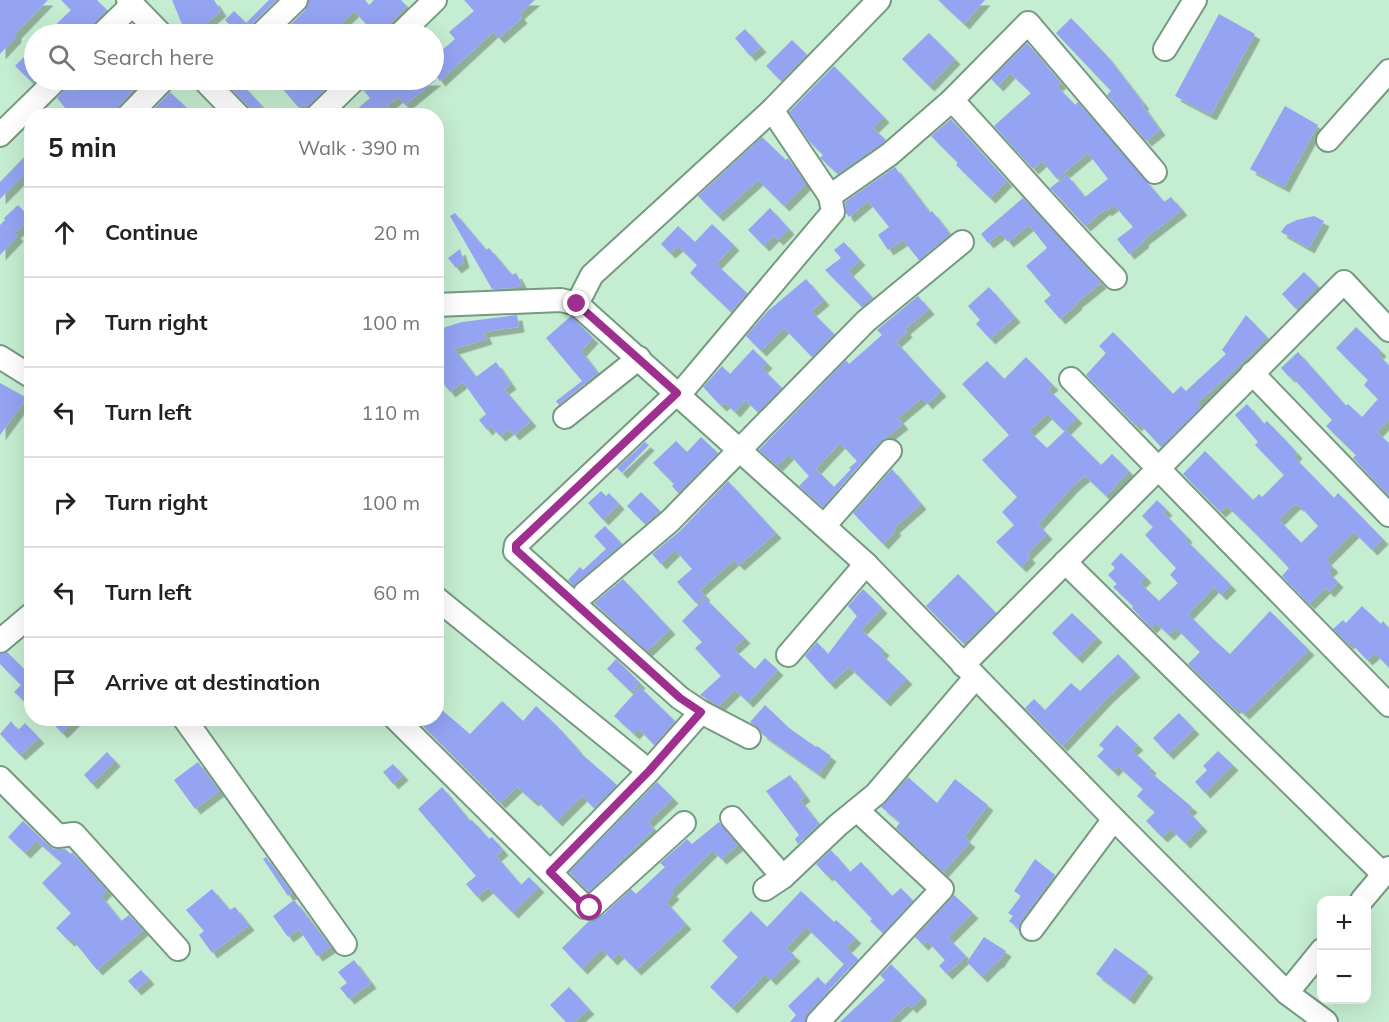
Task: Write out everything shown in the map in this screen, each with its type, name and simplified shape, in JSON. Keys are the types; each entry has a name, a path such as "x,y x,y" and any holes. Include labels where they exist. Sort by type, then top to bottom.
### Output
{"street":[{"path":"271,24 296,0"},
{"path":"410,24 435,0"},
{"path":"577,304 592,275 772,110 879,0"},
{"path":"1165,49 1195,0"},
{"path":"115,24 140,5 154,24"},
{"path":"830,196 890,154 952,100 1028,23 1155,172"},
{"path":"1328,140 1389,71"},
{"path":"27,108 46,90"},
{"path":"136,108 153,90"},
{"path":"217,90 232,108"},
{"path":"325,108 344,90"},
{"path":"952,100 1058,219 1115,278"},
{"path":"748,737 680,698 516,550 516,545 678,394 834,212 830,196 772,110"},
{"path":"0,135 24,111"},
{"path":"585,593 670,521 866,321 962,242"},
{"path":"732,818 774,883 876,794 969,671 1065,562 1344,282 1389,330"},
{"path":"444,305 561,300 577,304 866,564 1287,993 1326,1022"},
{"path":"0,357 24,372"},
{"path":"565,417 639,358"},
{"path":"1252,373 1389,515"},
{"path":"1071,379 1389,705"},
{"path":"824,526 890,451"},
{"path":"1065,562 1386,871 1365,896"},
{"path":"788,655 866,564"},
{"path":"444,604 649,771"},
{"path":"0,641 24,621"},
{"path":"550,872 649,771 701,712"},
{"path":"190,726 345,944"},
{"path":"403,726 585,907 590,908 684,822"},
{"path":"0,778 58,836 74,834 178,949"},
{"path":"818,1022 942,889 857,810"},
{"path":"1032,929 1114,819"},
{"path":"1287,993 1317,956"}],"building":[{"path":"0,0 48,0 16,33 16,37 0,54"},
{"path":"61,0 97,0 107,10 93,24 56,24 71,10"},
{"path":"172,0 214,0 221,11 205,24 182,24"},
{"path":"269,0 277,0 252,24 229,24 225,20 234,11 246,23"},
{"path":"309,0 365,0 369,5 374,0 401,0 407,6 390,24 366,24 354,11 341,24 291,24 305,10"},
{"path":"464,0 535,0 519,14 522,18 499,38 493,32 444,77 444,48 455,39 449,32 474,11"},
{"path":"938,0 985,0 964,24"},
{"path":"1219,14 1255,34 1211,115 1175,96"},
{"path":"1071,18 1107,56 1144,104 1142,105 1160,130 1146,141 1107,95 1111,91 1056,33"},
{"path":"745,29 761,47 750,56 735,38"},
{"path":"929,33 955,59 929,86 902,59"},
{"path":"792,40 807,55 781,81 766,66"},
{"path":"1027,43 1061,83 1057,86 1075,105 1078,102 1164,202 1171,197 1182,210 1143,240 1144,242 1129,254 1117,239 1133,227 1114,205 1106,211 1105,209 1085,226 1050,188 1067,175 1085,197 1108,179 1088,153 1057,179 1042,161 1033,169 994,126 1031,93 1010,73 998,86 991,79"},
{"path":"24,57 24,74 15,66"},
{"path":"834,66 884,117 873,128 886,140 838,174 820,158 823,155 809,141 789,112"},
{"path":"64,90 133,90 118,108 65,108 57,98"},
{"path":"232,90 247,90 262,106 260,108 249,107"},
{"path":"284,90 325,90 307,107 304,104 299,108"},
{"path":"363,90 424,90 405,105 398,97 385,108 358,108 370,98"},
{"path":"170,92 186,107 185,108 155,108"},
{"path":"1285,106 1318,125 1284,187 1250,169"},
{"path":"951,119 1007,181 990,198 956,165 958,163 931,136"},
{"path":"762,137 786,160 788,158 806,184 784,206 758,180 718,216 698,196"},
{"path":"24,157 24,175 0,199 0,182"},
{"path":"895,167 930,213 932,211 950,234 919,260 903,240 888,250 878,235 889,227 868,201 849,217 846,213 845,202"},
{"path":"1023,198 1101,283 1060,319 1044,301 1051,295 1026,266 1047,248 1029,225 1008,242 1001,233 988,243 981,234"},
{"path":"18,205 24,211 24,225 15,233 18,236 0,255 0,225 5,220 4,218"},
{"path":"770,208 789,229 778,240 774,236 764,246 748,230"},
{"path":"455,213 486,250 489,248 512,275 516,273 522,284 514,288 492,289 450,216"},
{"path":"1314,216 1324,221 1309,248 1281,232 1286,225"},
{"path":"712,224 734,245 716,264 747,293 731,312 690,273 697,265 678,246 670,253 661,244 678,226 695,242"},
{"path":"844,242 860,260 848,271 873,298 862,307 825,270 841,258 834,250"},
{"path":"460,249 464,262 456,268 448,258"},
{"path":"1304,272 1318,286 1296,309 1282,294"},
{"path":"806,279 824,300 811,311 834,334 812,357 784,328 761,351 746,336 768,311"},
{"path":"989,287 1015,317 990,339 976,324 980,320 968,306"},
{"path":"918,296 929,309 905,329 907,332 896,342 941,391 927,404 922,398 898,418 903,424 880,442 823,507 799,486 809,476 789,454 777,466 759,450 846,360 849,364 882,335 877,330","holes":["840,443 857,461 834,487 816,469 809,476"]},
{"path":"517,315 519,327 484,332 487,339 454,349 476,377 496,362 511,384 504,389 531,421 514,435 509,429 500,436 491,426 487,430 479,420 486,414 463,382 450,392 444,384 444,328 462,322"},
{"path":"1246,315 1267,337 1239,366 1197,403 1201,407 1161,447 1139,423 1136,426 1086,375 1106,353 1099,346 1113,332 1173,394 1181,386 1186,391 1226,354 1222,350"},
{"path":"571,316 593,338 581,351 598,373 559,405 556,401 582,381 546,338"},
{"path":"1356,327 1381,351 1378,354 1389,366 1389,419 1377,432 1389,443 1389,496 1353,458 1356,455 1326,426 1332,420 1281,368 1298,352 1346,406 1348,404 1362,417 1378,399 1364,385 1368,380 1336,348"},
{"path":"753,349 767,363 762,368 782,388 758,412 745,400 735,412 725,403 721,406 703,387 722,366 730,374"},
{"path":"1026,357 1053,385 1048,389 1077,418 1064,431 1047,414 1029,431 1047,448 1066,430 1101,465 1112,454 1129,471 1106,496 1085,476 1074,485 1038,524 1047,534 1027,554 1030,558 1021,567 996,542 1014,525 1002,512 1017,497 982,460 1009,435 962,384 987,361 1004,379"},
{"path":"0,383 24,396 24,402 0,435"},
{"path":"1247,404 1264,424 1267,421 1288,443 1297,453 1294,457 1334,498 1338,493 1383,539 1372,550 1354,532 1326,560 1333,567 1328,572 1338,582 1329,592 1325,588 1309,604 1282,576 1289,568 1260,538 1227,506 1220,512 1183,474 1205,451 1253,500 1259,494 1262,497 1284,475 1255,445 1258,442 1235,415","holes":["1295,504 1318,526 1301,543 1279,520"]},
{"path":"701,437 718,453 678,493 672,486 674,484 653,463 676,441 687,452"},
{"path":"645,442 649,445 622,473 617,468"},
{"path":"892,469 921,504 894,528 896,530 883,544 853,513"},
{"path":"728,481 776,533 739,565 734,560 700,590 705,595 696,603 677,582 692,569 675,550 661,564 652,554 680,531"},
{"path":"601,491 606,496 609,493 619,504 603,520 588,503"},
{"path":"641,492 660,511 645,524 627,506"},
{"path":"1157,500 1167,510 1164,513 1187,537 1185,539 1231,585 1221,595 1214,587 1188,614 1212,638 1230,654 1270,611 1309,650 1244,714 1236,707 1234,709 1188,664 1200,652 1176,628 1169,635 1156,623 1151,628 1113,587 1117,584 1108,575 1115,568 1111,564 1121,553 1146,577 1140,583 1159,601 1178,583 1170,575 1176,568 1145,535 1153,527 1142,516"},
{"path":"605,526 622,544 574,586 568,580 580,567 583,570 606,549 594,536"},
{"path":"958,574 996,613 964,644 926,606"},
{"path":"623,579 670,629 647,651 594,603"},
{"path":"863,589 882,608 861,630 884,650 881,654 907,679 885,701 849,667 830,684 805,656 817,642 828,654 857,616 848,606"},
{"path":"705,598 745,638 733,649 755,669 765,658 778,670 748,702 735,690 719,706 700,695 721,676 695,648 702,642 682,621"},
{"path":"1362,606 1381,624 1383,621 1389,628 1389,668 1375,653 1367,660 1350,642 1348,644 1333,629 1343,620 1346,623"},
{"path":"1072,613 1097,637 1077,658 1052,633"},
{"path":"7,652 24,669 23,700 14,692 21,685 0,664 0,654"},
{"path":"1118,654 1135,672 1062,746 1025,708 1034,699 1045,710 1071,683 1080,691"},
{"path":"616,659 640,683 631,692 607,669"},
{"path":"640,687 675,721 654,745 639,729 634,734 614,716"},
{"path":"502,701 523,721 536,706 576,749 617,785 594,808 582,796 557,821 535,799 533,801 517,787 500,803 423,726 444,726 444,712 470,734"},
{"path":"765,705 789,728 831,756 819,774 762,734 760,729 750,722"},
{"path":"1179,713 1194,729 1168,754 1153,738"},
{"path":"11,721 18,730 24,724 28,726 39,738 20,755 0,734"},
{"path":"1117,725 1138,745 1132,750 1151,768 1149,771 1192,807 1188,811 1202,826 1185,843 1171,829 1162,837 1146,821 1155,812 1137,796 1143,789 1118,766 1113,771 1097,756 1104,749 1099,745"},
{"path":"55,726 69,726 62,733"},
{"path":"1218,751 1233,765 1205,793 1195,782 1207,770 1203,766"},
{"path":"107,752 115,761 92,784 84,775"},
{"path":"198,762 219,791 195,809 174,780"},
{"path":"393,764 403,775 393,784 383,772"},
{"path":"790,775 805,796 800,800 819,824 798,844 795,839 799,835 766,791"},
{"path":"908,777 937,803 955,779 988,805 964,837 970,842 943,872 896,828 900,822 881,807"},
{"path":"657,782 673,798 648,822 654,829 589,892 569,872"},
{"path":"442,787 470,821 472,820 489,839 492,837 503,850 496,856 521,885 529,877 539,887 513,913 488,888 477,897 466,884 476,876 418,809"},
{"path":"23,821 49,846 54,849 65,849 71,854 72,852 107,890 101,896 121,921 129,915 143,930 97,970 72,939 69,941 56,928 71,913 42,883 62,863 37,841 25,853 8,837"},
{"path":"719,822 738,845 721,859 713,850 671,891 674,894 666,902 686,924 636,970 619,953 612,960 602,949 582,969 562,948 589,921 602,916 631,889 636,894 665,867 660,863 687,839 692,844"},
{"path":"831,850 850,872 861,862 892,896 901,888 913,901 883,933 829,874 827,876 816,864"},
{"path":"266,857 292,893 288,896 263,859"},
{"path":"1035,859 1055,875 1021,921 1019,929 1009,921 1013,916 1008,913 1021,896 1014,891"},
{"path":"212,889 230,910 235,907 249,925 212,953 199,935 204,931 186,910"},
{"path":"801,891 834,922 836,920 856,938 846,948 858,959 808,1013 805,1022 790,1022 796,1015 788,1006 818,977 825,985 844,964 806,927 786,948 795,956 771,980 765,974 732,1008 710,987 738,957 722,941 751,911 767,927"},
{"path":"954,895 973,913 948,938 966,956 947,974 939,966 945,960 927,941 923,945 915,937"},
{"path":"294,900 331,947 317,956 299,929 288,937 273,916"},
{"path":"984,937 1006,951 998,963 982,977 967,962"},
{"path":"1115,948 1148,972 1129,999 1096,974"},
{"path":"354,960 371,983 349,999 340,988 347,983 338,972"},
{"path":"891,964 921,995 921,999 911,1008 908,1004 889,1022 840,1022 885,980 880,975"},
{"path":"141,970 149,979 136,990 128,981"},
{"path":"569,987 589,1009 574,1022 566,1022 550,1005"}],"route":[{"path":"577,304 677,393 516,545 516,550 680,698 701,712 649,771 550,872 585,907 590,908"}]}
